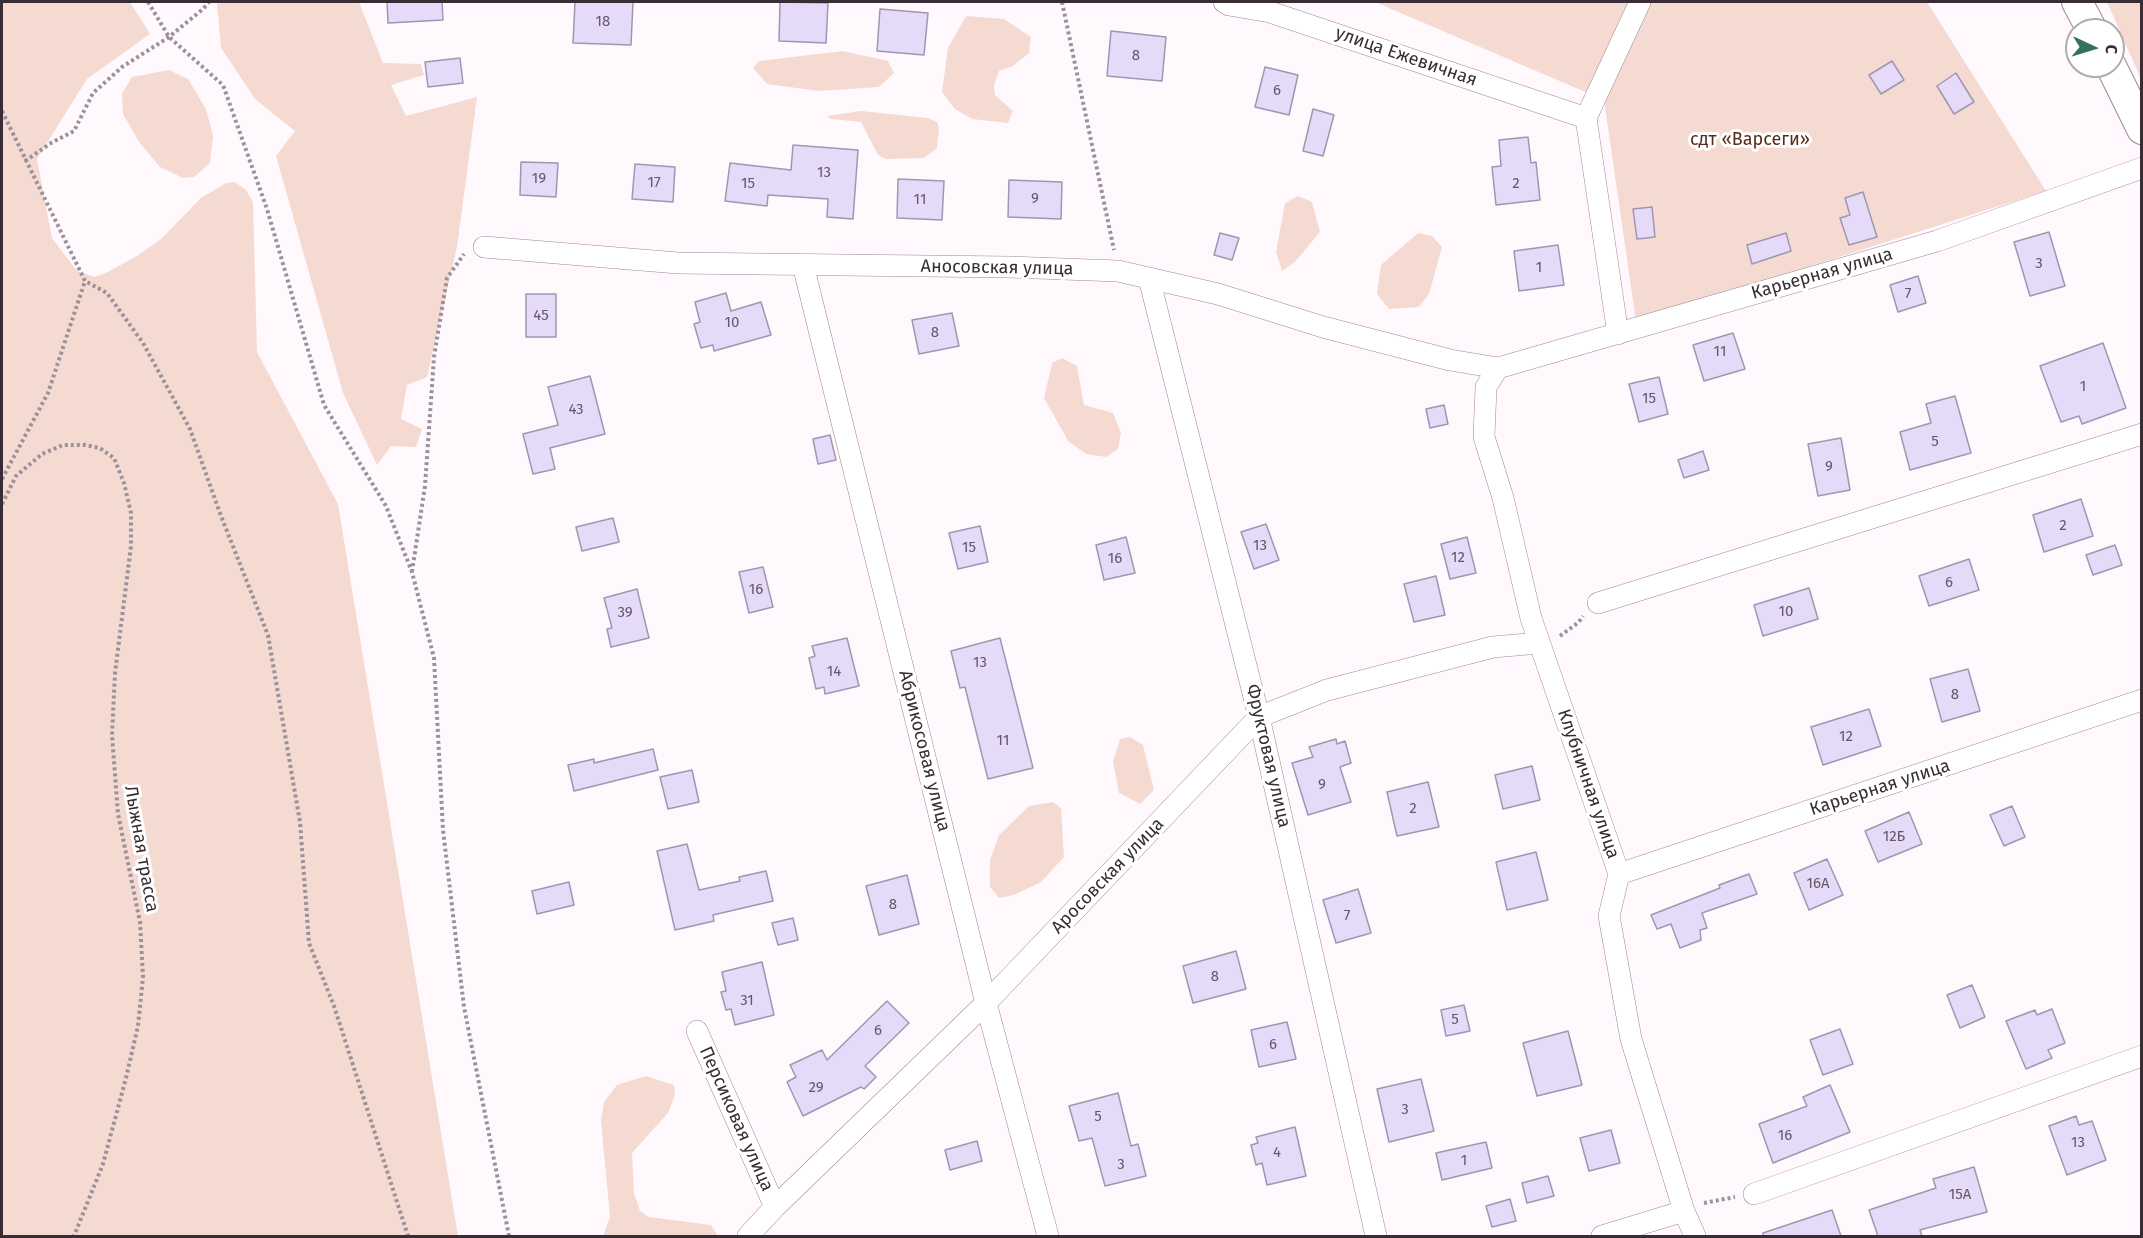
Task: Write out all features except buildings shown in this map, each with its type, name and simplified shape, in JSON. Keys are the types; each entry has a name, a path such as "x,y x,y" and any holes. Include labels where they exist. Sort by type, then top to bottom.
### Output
{"main road":[{"path":"2077,2 2086,18"},
{"path":"2117,78 2142,129"}],"street":[{"name":"улица Ежевичная","path":"1224,2 1270,12 1586,118"},
{"path":"1618,334 1586,118 1641,2"},
{"name":"Карьерная улица","path":"1498,368 1937,241 2142,168"},
{"name":"Аносовская улица","path":"484,247 678,263 1009,267 1118,271 1218,294 1334,330 1450,360 1498,368"},
{"name":"Абрикосовая улица","path":"803,266 986,1003 1048,1236"},
{"name":"Фруктовая улица","path":"1149,278 1259,717 1376,1236"},
{"name":"Клубничная улица","path":"1498,368 1486,387 1484,437 1503,498 1531,618 1619,874 1609,916 1631,1039 1684,1211 1695,1236"},
{"path":"1598,603 2142,434"},
{"name":"Аросовская улица","path":"747,1236 986,1003 1259,717 1327,690 1493,647 1539,643"},
{"name":"Карьерная улица","path":"1619,874 2142,700"},
{"name":"Персиковая улица","path":"697,1030 775,1207"},
{"path":"1754,1194 2142,1056"},
{"path":"1602,1236 1684,1211"}],"path":[{"path":"148,2 168,38 224,85 267,209 324,405 386,506 412,572 434,658 443,830 464,1007 510,1236"},
{"path":"25,161 51,142 74,131 93,93 122,66 168,38 209,2"},
{"path":"1062,2 1118,271"},
{"path":"2,111 85,280 107,293 142,343 190,429 221,516 268,635 300,822 309,943 334,1006 408,1236"},
{"path":"412,572 425,486 434,357 447,278 463,254 484,247"},
{"path":"2,478 48,393 85,280"},
{"name":"Лыжная трасса","path":"2,504 16,476 42,454 63,445 85,445 100,448 114,458 124,483 131,513 131,546 115,673 112,735 118,814 140,922 143,977 138,1026 126,1078 103,1164 74,1236"},
{"path":"1539,643 1564,634 1580,622 1586,611 1598,603"},
{"path":"1684,1211 1697,1204 1754,1194"}],"green space":[{"path":"2,2 130,2 150,34 87,79 37,159 52,238 77,271 94,277 137,256 161,239 201,198 226,183 235,182 246,190 253,202 257,352 338,504 458,1236 2,1236"},
{"path":"219,2 359,2 383,63 421,64 424,75 391,85 406,116 477,97 457,247 427,377 407,385 401,419 422,429 416,447 391,446 377,465 343,393 276,156 295,131 255,99 221,48 217,4"},
{"name":"сдт «Варсеги»","path":"1375,2 1927,2 2046,191 1636,322 1604,100"},
{"path":"2107,2 2141,2 2141,79 2125,43 2125,18 2114,18"},
{"path":"966,16 1004,19 1031,37 1029,53 1013,66 999,71 994,85 995,95 1013,111 1008,123 972,119 955,109 942,92 948,48"},
{"path":"843,51 888,61 894,73 879,87 819,91 767,84 753,68 759,61"},
{"path":"169,70 188,79 206,109 213,136 210,163 194,177 183,178 160,167 139,142 123,114 122,94 132,77"},
{"path":"861,111 928,118 937,122 939,127 937,148 924,158 886,159 878,155 861,122 831,119 827,116"},
{"path":"1298,196 1312,202 1320,232 1295,262 1282,271 1276,252 1285,203"},
{"path":"1418,233 1432,236 1442,247 1429,294 1419,307 1389,309 1377,294 1381,265"},
{"path":"1062,358 1077,366 1084,405 1113,413 1121,433 1118,449 1106,457 1086,454 1068,441 1044,398 1052,363"},
{"path":"1130,737 1143,745 1154,790 1140,804 1119,793 1113,762 1120,739"},
{"path":"1053,802 1061,808 1064,857 1041,882 1014,895 999,898 990,887 990,860 999,835 1029,806"},
{"path":"646,1076 674,1085 675,1095 668,1113 632,1153 634,1193 640,1211 649,1217 711,1225 718,1236 603,1236 610,1217 601,1121 604,1102 617,1085"}]}
